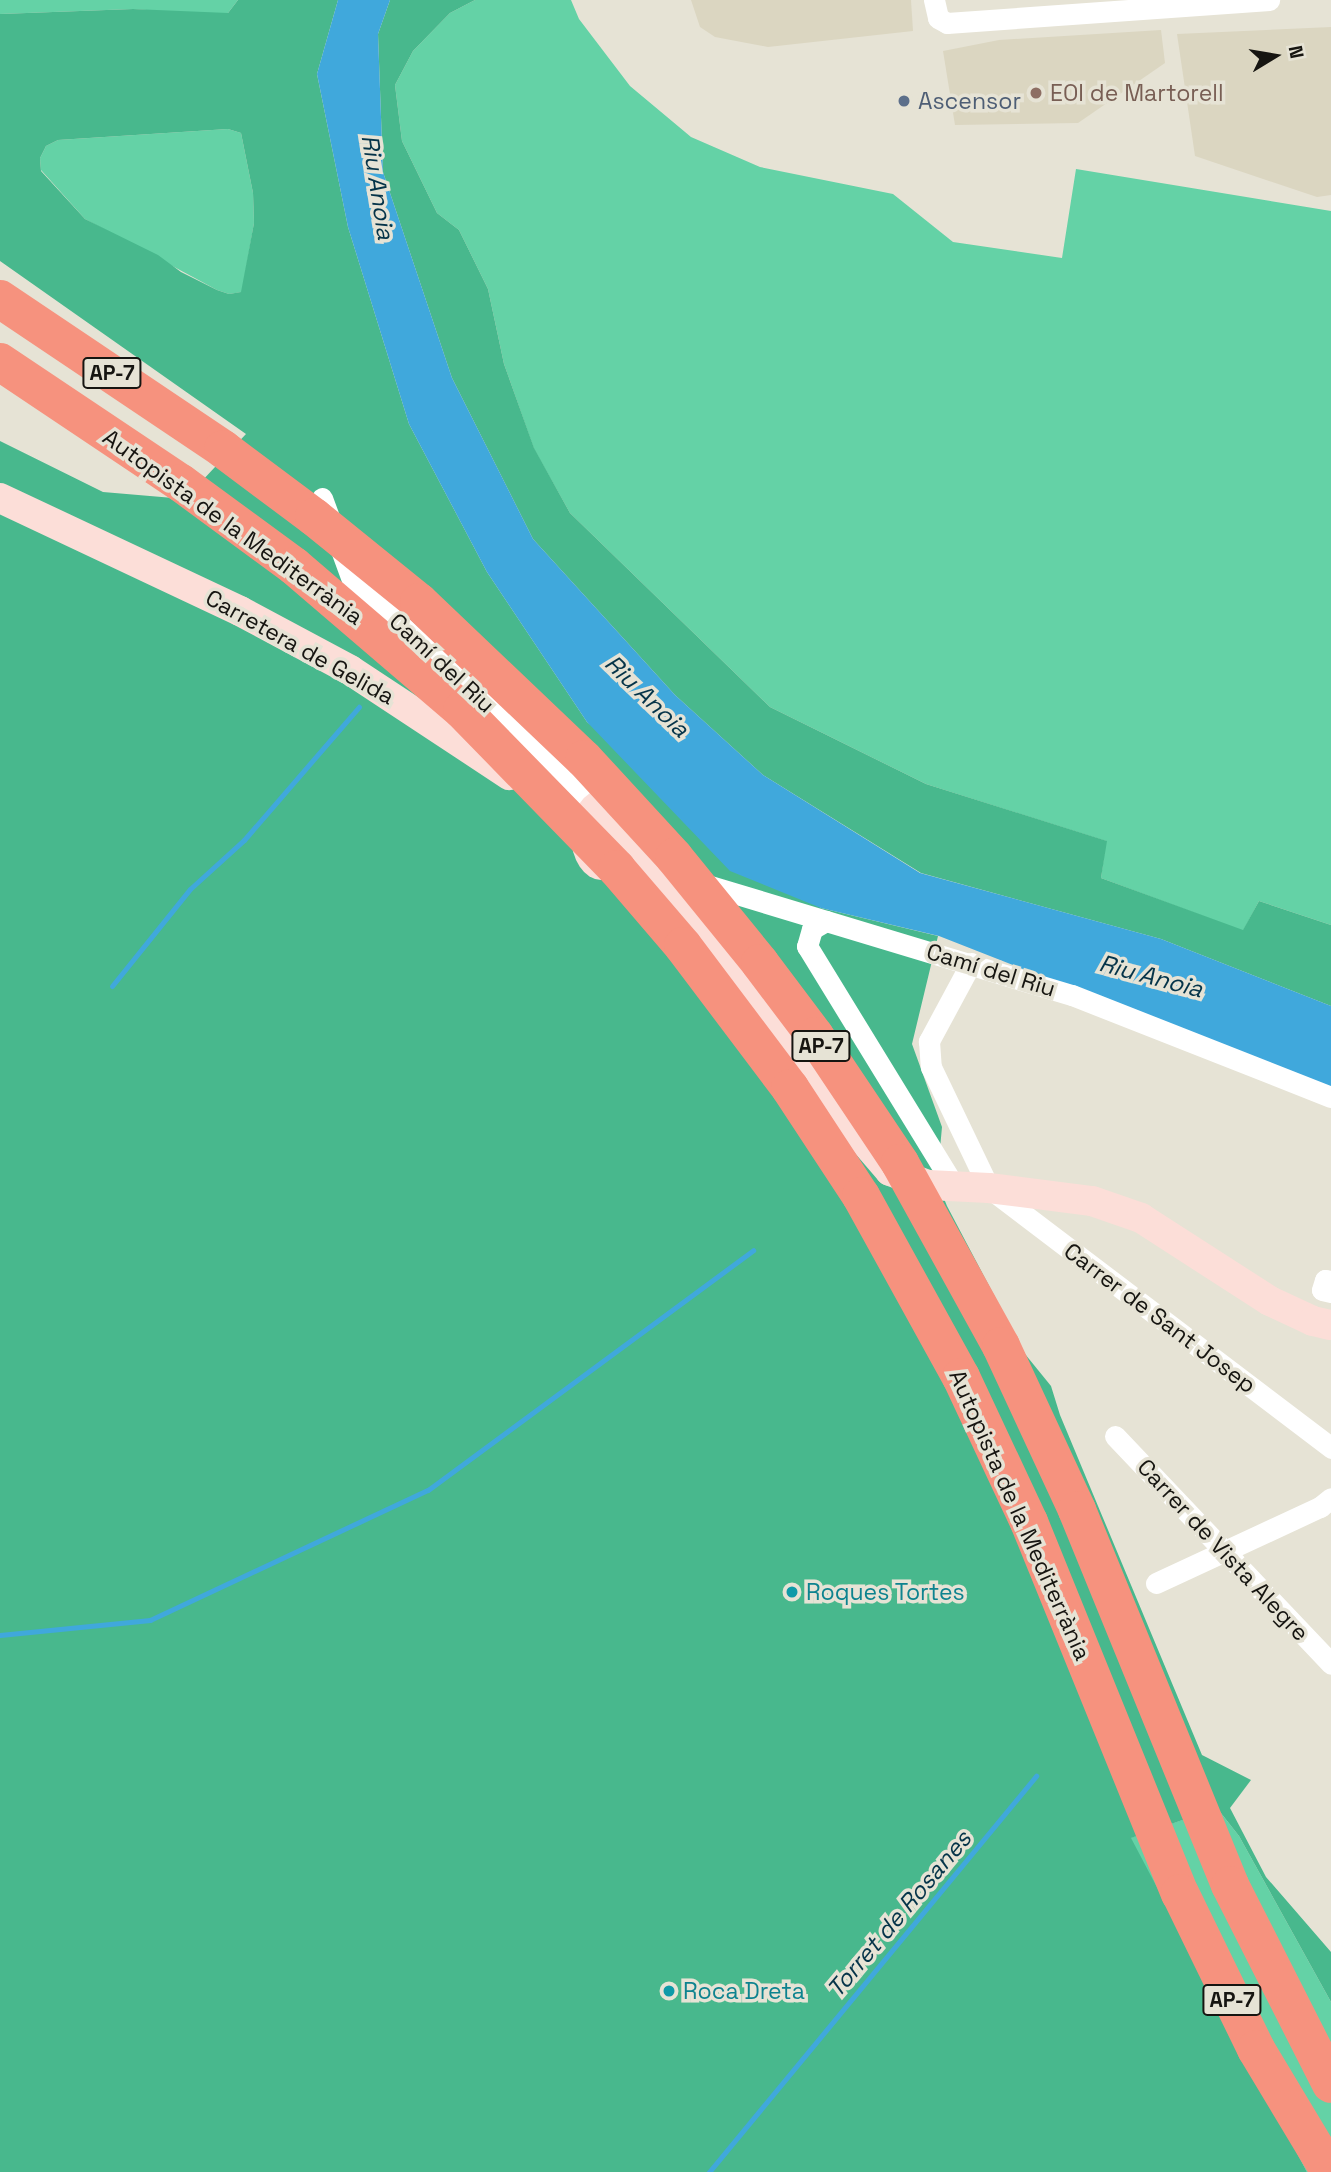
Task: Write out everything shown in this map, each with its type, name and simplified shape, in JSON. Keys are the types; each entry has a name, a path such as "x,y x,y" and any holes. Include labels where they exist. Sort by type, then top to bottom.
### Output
{"highway":[{"name":"AP-7","path":"0,299 223,449 314,517 411,595 584,759 704,892 814,1036 900,1163 1001,1346 1077,1510 1195,1805 1269,1967 1331,2084"},
{"name":"Autopista de la Mediterrània","path":"0,362 181,483 329,594 496,742 588,837 649,906 790,1088 867,1207 961,1377 1029,1522 1148,1821 1256,2049 1330,2172"}],"street":[{"path":"936,9 947,23 1171,4 1269,0"},
{"name":"Carretera de Gelida","path":"0,498 228,605 350,670 597,820 643,867 743,982 835,1107 890,1171 928,1185 989,1188 1092,1201 1141,1218 1270,1301 1324,1318"},
{"name":"Camí del Riu","path":"322,498 352,580 597,820"},
{"name":"Camí del Riu","path":"643,867 1072,995 1331,1097"},
{"path":"826,921 812,929 807,946 954,1186"},
{"path":"971,963 929,1041 931,1067 989,1188"},
{"name":"Carrer de Sant Josep","path":"989,1188 1331,1448"},
{"path":"1331,1281 1325,1280 1322,1290 1331,1292"},
{"name":"Carrer de Vista Alegre","path":"1115,1436 1331,1664"},
{"path":"1156,1583 1320,1507 1331,1498"}],"shaded area":[{"path":"691,0 911,0 913,31 768,47 715,37 700,27"},
{"path":"1331,27 1331,195 1317,197 1195,156 1177,34"},
{"name":"EOI de Martorell","path":"1161,30 1165,63 1078,123 955,125 943,51 999,40"}],"green space":[{"path":"0,0 238,0 228,13 133,9 0,14"},
{"path":"238,0 338,0 317,74 348,227 409,424 487,572 587,722 821,908 938,936 912,1044 942,1127 937,1181 947,1206 1025,1354 1051,1386 1060,1415 1202,1755 1251,1780 1230,1808 1266,1877 1331,1952 1331,2002 1239,1836 1217,1808 1131,1838 1307,2172 0,2172 0,441 103,492 185,499 246,434 0,261 0,14 133,9 228,13","holes":["228,129 241,133 253,193 254,223 241,292 229,294 217,290 181,272 158,255 85,219 41,171 40,158 46,146 58,140"]},
{"path":"390,0 475,0 450,13 413,51 395,85 402,141 437,213 459,230 488,289 504,364 534,448 570,513 770,707 926,784 1107,841 1101,878 1243,930 1259,901 1331,925 1331,1006 1161,939 921,873 763,775 675,695 533,539 452,378 383,172 378,34"},
{"path":"475,0 571,0 579,19 630,86 691,137 760,167 893,194 953,242 1062,258 1076,169 1331,211 1331,925 1259,901 1243,931 1101,878 1106,841 926,784 770,707 570,513 534,449 504,364 488,289 459,230 437,213 402,141 395,85 413,51 450,13"},
{"path":"228,129 241,133 253,193 254,223 242,292 229,294 217,290 85,219 41,170 40,158 46,146 58,140"},
{"path":"1217,1808 1239,1836 1331,2002 1331,2172 1307,2172 1130,1838"}],"water":[{"name":"Riu Anoia","path":"338,0 390,0 378,34 383,172 452,378 533,539 675,695 763,775 920,873 1161,939 1331,1006 1331,1090 939,936 821,908 730,871 587,722 487,572 409,424 348,227 317,74"}],"waterway":[{"path":"112,986 190,889 244,840 359,707"},
{"path":"0,1635 150,1620 428,1490 753,1250"},
{"name":"Torret de Rosanes","path":"709,2172 1036,1776"}],"place":[{"name":"EOI de Martorell","path":"1036,93"},
{"name":"Ascensor","path":"904,101"},
{"name":"Roques Tortes","path":"792,1592"},
{"name":"Roca Dreta","path":"669,1991"}]}
